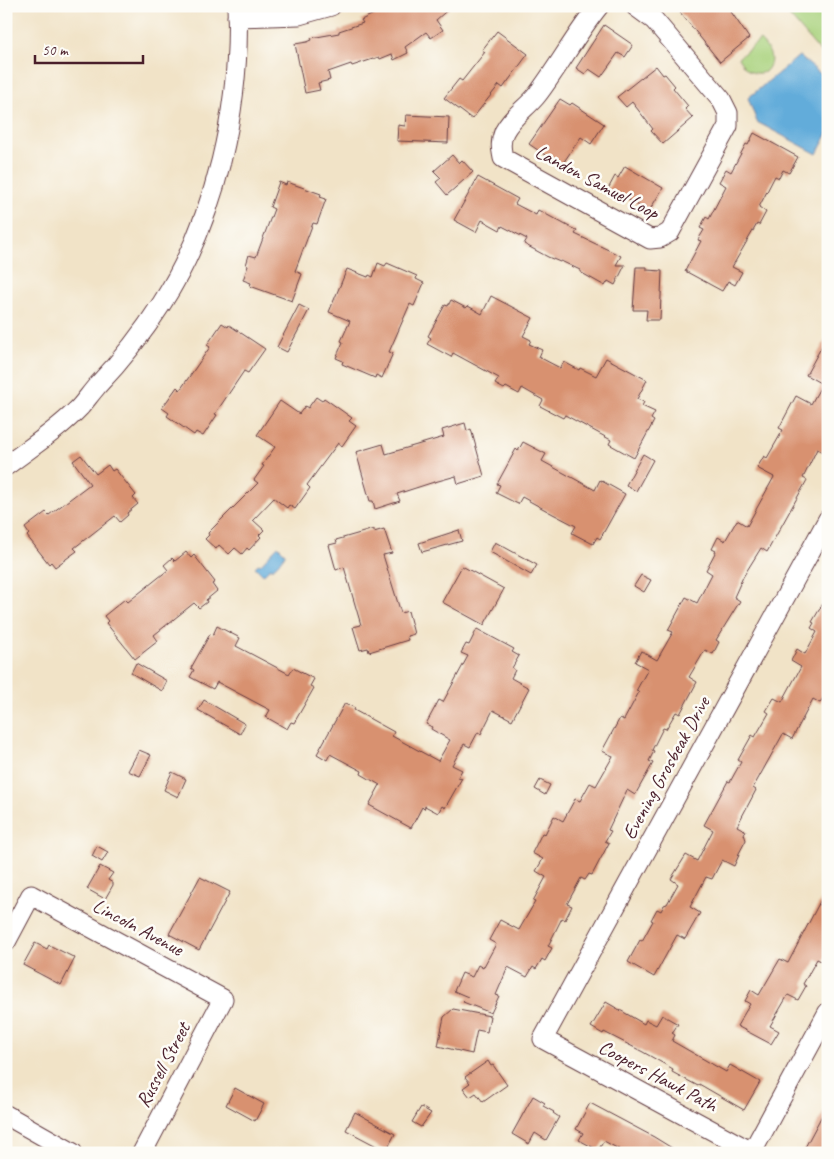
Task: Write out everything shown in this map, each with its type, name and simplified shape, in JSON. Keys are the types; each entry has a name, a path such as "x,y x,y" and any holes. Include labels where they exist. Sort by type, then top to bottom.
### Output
{"street":[{"path":"6,466 54,430 80,407 107,377 132,347 163,302 183,264 200,228 218,178 232,104 237,12 299,15 331,6"},
{"name":"Landon Samuel Loop","path":"599,6 584,24 536,96 516,115 504,132 500,145 503,158 650,239 660,238 670,232 728,126 728,113 721,99 654,20 635,6"},
{"name":"Evening Grosbeak Drive","path":"543,1039 828,519"},
{"name":"Lincoln Avenue","path":"6,942 31,895 224,999"},
{"name":"Russell Street","path":"142,1153 224,999"},
{"path":"752,1152 828,1012"},
{"name":"Coopers Hawk Path","path":"543,1039 752,1152"},
{"path":"6,1116 73,1153"}],"green space":[{"path":"781,6 828,6 828,61"},
{"path":"760,40 767,48 771,60 765,72 756,73 749,71 738,58"}],"water":[{"path":"799,56 828,80 828,133 817,154 757,122 748,98"},
{"path":"278,546 286,554 277,565 263,575 255,567 258,564 260,565"}],"building":[{"path":"390,6 452,6 436,20 443,30 431,38 426,32 405,47 408,53 394,60 392,54 380,59 379,57 352,66 351,64 328,72 330,80 318,83 320,90 305,93 295,44 307,42 312,40 311,38 339,33 339,31 363,23 361,20"},
{"path":"675,6 727,6 749,38 720,62"},
{"path":"604,25 633,45 625,57 618,53 601,77 589,69 585,74 576,68"},
{"path":"497,31 528,54 503,88 499,85 472,119 444,98 459,79 462,81 485,52 482,50"},
{"path":"656,66 675,86 673,88 688,106 685,109 693,118 663,144 651,131 653,129 632,102 626,107 617,97"},
{"path":"560,99 570,105 572,103 604,124 591,144 581,137 561,166 529,144"},
{"path":"406,115 449,117 448,143 397,141 398,125 405,126"},
{"path":"754,133 798,157 789,173 783,170 779,178 775,176 759,207 766,212 732,267 742,272 735,285 728,281 722,291 685,271 701,241 698,240 704,230 700,228 706,217 709,219 726,186 719,182 726,169 731,172"},
{"path":"452,155 459,163 462,160 473,172 447,195 436,182 441,178 434,171"},
{"path":"625,166 663,188 649,211 608,189 615,176 618,178"},
{"path":"478,177 518,199 515,204 536,215 538,210 577,231 575,234 621,256 616,265 625,265 615,285 608,281 605,286 580,272 580,270 548,257 524,244 527,239 502,226 500,230 482,220 476,232 454,220"},
{"path":"279,182 286,185 287,182 321,194 320,197 326,199 317,224 313,223 295,271 302,274 292,301 250,286 251,283 243,280 248,266 246,265 249,255 256,257 274,209 270,207"},
{"path":"378,263 385,266 387,263 417,276 416,279 424,283 414,306 410,304 389,352 393,353 382,378 376,375 375,378 342,364 343,361 336,358 350,321 329,312 347,269 373,277"},
{"path":"636,267 647,267 647,270 662,271 660,320 646,320 647,310 633,310"},
{"path":"491,296 533,318 523,336 531,340 529,344 542,350 539,357 560,368 564,362 596,376 606,358 647,380 637,399 644,402 642,406 655,412 651,419 654,421 634,458 609,444 611,440 565,415 563,418 540,406 543,400 522,388 519,394 506,387 504,389 495,384 499,378 453,353 451,357 427,344 431,338 428,336 445,305 448,306 451,300 466,308 468,306 482,314"},
{"path":"299,305 309,310 287,352 277,347"},
{"path":"222,323 228,327 229,325 265,349 248,373 244,371 215,414 217,415 203,436 196,432 194,435 167,416 169,413 162,408 177,387 180,390 210,347 207,345"},
{"path":"828,335 828,443 823,452 817,449 803,478 807,480 767,552 761,548 743,577 734,597 740,601 716,640 719,642 713,654 705,650 689,677 697,682 680,714 676,712 666,729 663,728 652,750 654,751 649,761 653,763 635,795 627,790 608,830 611,831 605,841 609,843 592,875 589,874 585,880 581,878 567,904 572,906 565,920 562,918 548,946 552,948 545,961 542,959 536,969 533,967 527,977 508,967 496,995 499,996 491,1013 463,1002 468,997 454,991 462,973 472,977 478,965 483,968 496,944 489,940 500,920 519,930 535,902 533,901 546,877 536,871 543,859 532,853 542,833 545,834 554,816 563,821 575,799 580,801 590,783 596,786 613,756 602,751 620,718 624,720 639,692 636,691 648,669 635,662 641,651 657,660 673,632 668,630 686,597 697,603 712,574 706,570 716,551 712,549 718,537 725,541 737,520 747,526 774,477 757,468 764,456 767,458 783,430 779,428 796,396 811,404 822,384 806,375"},
{"path":"316,397 322,401 324,398 352,418 349,421 356,426 342,446 338,443 307,485 310,488 295,509 289,505 287,508 274,498 253,520 264,530 259,535 261,537 249,550 247,548 242,554 235,548 229,554 219,545 216,549 205,539 209,535 208,533 258,483 254,480 275,447 257,435 280,401 299,414 305,406 308,408"},
{"path":"465,423 467,431 471,429 484,476 458,484 456,476 431,483 397,494 400,501 375,509 373,501 370,501 356,452 383,444 386,454 444,437 442,430"},
{"path":"523,442 546,454 542,461 595,490 600,480 625,494 600,539 597,537 593,544 572,533 576,526 522,497 518,504 496,493 500,485 497,484 516,449 518,451"},
{"path":"643,454 653,460 636,491 626,485"},
{"path":"81,455 96,474 108,465 112,471 115,469 136,495 133,498 138,504 120,522 115,516 74,548 77,551 55,567 51,562 49,564 27,536 29,534 25,528 46,512 49,515 90,484 73,461"},
{"path":"374,529 374,532 384,529 392,553 383,555 401,613 408,611 414,634 407,636 408,640 369,652 368,648 360,650 353,627 361,625 344,567 336,570 329,545 337,543 336,540"},
{"path":"459,530 462,541 422,552 419,543"},
{"path":"495,542 537,565 531,575 490,552"},
{"path":"186,552 191,558 194,555 215,582 212,584 217,591 199,608 194,603 154,635 158,641 135,659 106,623 108,621 104,616 125,599 128,602 168,570 164,565 172,558 175,561"},
{"path":"462,566 504,589 484,625 442,602"},
{"path":"641,575 651,580 644,592 634,586"},
{"path":"828,595 828,689 820,703 813,699 792,739 783,734 753,788 756,790 737,826 746,831 744,834 746,840 734,866 722,860 712,879 706,877 690,907 700,913 685,939 677,935 654,977 628,962 653,921 651,920 657,909 661,911 664,905 667,904 678,884 671,879 686,855 697,861 713,830 704,825 728,781 730,782 741,762 738,760 752,735 755,737 769,713 766,711 774,698 782,702 801,667 791,661 797,649 805,654 817,632 811,628 814,623 812,622"},
{"path":"217,626 240,638 236,646 289,674 293,668 314,679 310,686 314,688 294,723 291,722 287,729 266,717 270,710 217,682 213,689 190,677 194,670 191,668 210,634 213,635"},
{"path":"477,629 514,649 512,652 519,656 512,668 515,670 511,678 529,688 512,720 493,710 481,734 478,732 470,747 464,744 452,765 462,770 458,777 462,778 445,808 442,806 438,813 425,806 424,809 422,807 411,828 369,805 380,785 361,774 362,771 330,754 327,760 317,754 345,703 394,732 392,736 438,761 450,740 426,724 439,700 443,702 468,656 461,653 466,644 469,645"},
{"path":"136,663 167,681 162,691 131,673"},
{"path":"204,700 245,724 240,734 198,710"},
{"path":"139,750 151,755 140,776 128,771"},
{"path":"172,772 186,779 178,797 164,790"},
{"path":"540,780 550,785 545,795 535,789"},
{"path":"97,846 108,852 102,862 92,856"},
{"path":"100,866 113,873 108,880 113,885 105,899 87,889"},
{"path":"200,877 230,892 199,950 169,934"},
{"path":"828,886 828,952 823,962 817,959 803,984 806,986 798,1000 788,995 770,1026 779,1031 771,1044 737,1026 750,1004 745,1001 751,990 759,995 780,959 788,963"},
{"path":"35,943 47,949 49,945 75,958 61,985 23,965"},
{"path":"606,1002 644,1024 646,1020 656,1025 662,1015 678,1024 672,1033 675,1035 672,1041 726,1072 730,1065 760,1082 744,1110 699,1084 698,1086 672,1072 673,1069 643,1052 591,1027"},
{"path":"453,1009 490,1016 487,1032 477,1030 472,1054 438,1046 444,1017"},
{"path":"488,1061 507,1085 483,1102 476,1093 470,1097 463,1088 470,1083 465,1077"},
{"path":"235,1088 264,1104 255,1121 226,1105"},
{"path":"533,1096 545,1103 543,1106 559,1117 546,1140 535,1133 529,1144 512,1134"},
{"path":"590,1103 680,1153 626,1153 604,1141 598,1150 579,1140 583,1133 576,1129"},
{"path":"828,1104 828,1153 802,1153"},
{"path":"421,1107 431,1113 421,1127 412,1122"},
{"path":"355,1112 395,1134 386,1151 346,1130"}]}
